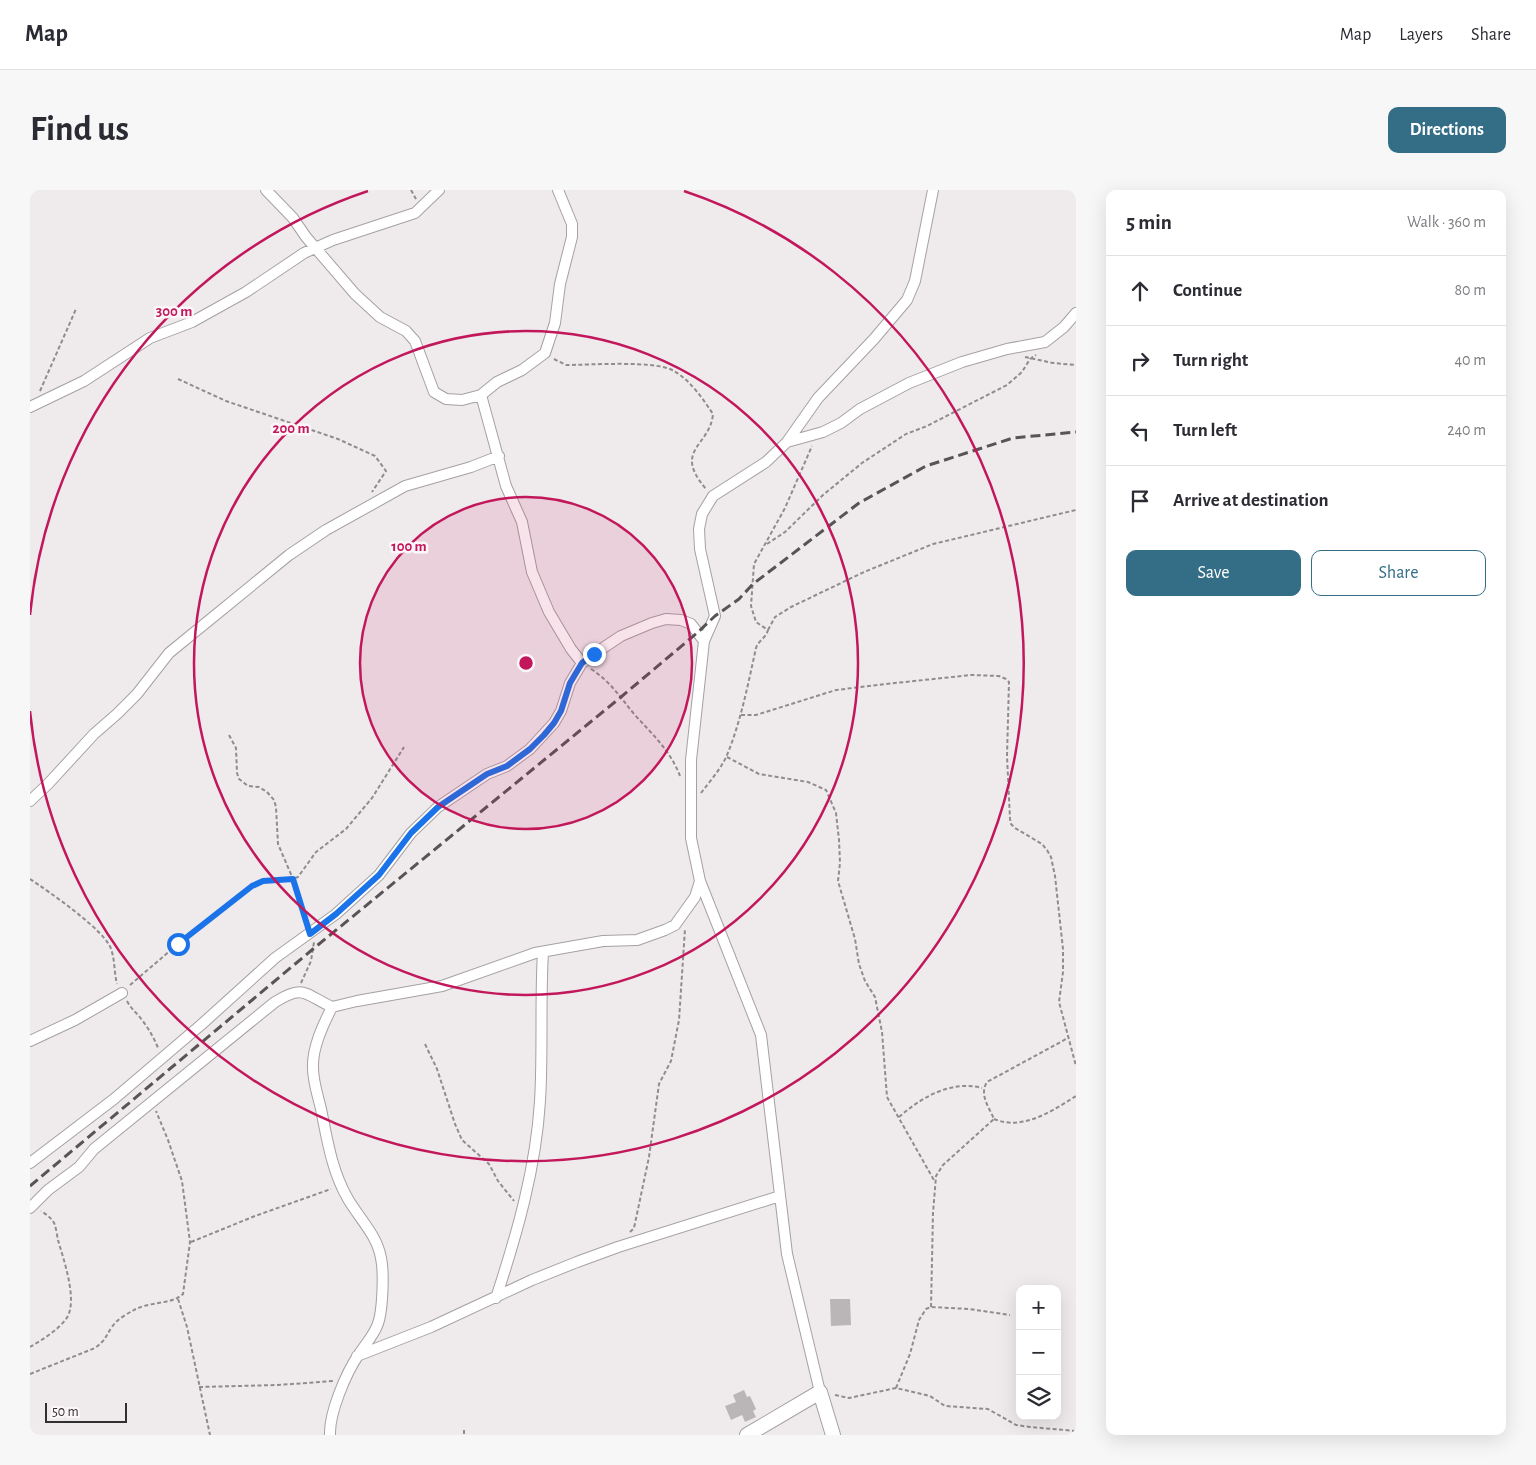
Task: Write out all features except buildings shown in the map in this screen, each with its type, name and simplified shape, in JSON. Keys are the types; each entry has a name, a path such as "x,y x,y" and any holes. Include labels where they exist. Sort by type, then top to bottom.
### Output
{"street":[{"path":"266,190 293,218 355,294 380,317 406,331 415,340 434,392 446,399 462,400 481,395 496,382 522,370 545,353 555,323 560,284 572,237 572,224 558,190"},
{"path":"34,405 84,381 150,338 192,322 246,292 304,253 333,240 415,213 439,190"},
{"path":"833,1435 820,1392 787,1254 761,1036 700,881 692,838 690,807 691,760 704,641 715,616 700,549 699,529 702,514 713,496 766,462 786,442 818,398 874,339 907,300 915,281 933,190"},
{"path":"786,442 823,432 841,423 860,409 909,383 962,362 1007,349 1045,342 1064,327 1076,313"},
{"path":"481,395 506,486 522,522 532,572 550,612 571,649 582,663"},
{"path":"30,801 94,734 137,694 169,653 289,555 326,530 405,486 471,467 499,456"},
{"path":"30,1163 114,1099 202,1024 275,958 336,914 379,875 411,833 438,807 487,774 507,766 530,749 554,723 561,711 570,683 582,663 621,636 666,619 681,620 691,624 704,641"},
{"path":"32,1207 48,1190 79,1166 94,1150 275,1002 287,995 298,991 311,995 332,1007 442,986 543,952 603,941 637,940 675,925 695,898 700,881"},
{"path":"496,1298 522,1210 534,1154 540,1102 543,952"},
{"path":"30,1041 75,1020 122,993"},
{"path":"330,1435 332,1413 358,1356 374,1332 381,1307 381,1258 374,1238 340,1185 329,1150 313,1068 321,1034 332,1007"},
{"path":"358,1356 541,1277 618,1247 780,1196"},
{"path":"747,1435 820,1392"}],"path":[{"path":"34,405 76,309"},
{"path":"765,545 785,532 823,495 862,463 906,434 927,426 1007,384 1022,372 1030,359 1038,354 1045,342"},
{"path":"1007,349 1030,359 1053,364 1076,365"},
{"path":"545,353 566,365 646,365 668,368 676,372 703,400 713,414 712,423 698,443 692,457 693,468 696,474 713,496"},
{"path":"178,379 226,400 338,439 375,456 386,471 360,510"},
{"path":"768,630 756,622 751,606 754,564 785,508 809,452 823,432"},
{"path":"690,807 714,777 726,756 748,689 757,645 766,636 774,617 791,607 933,544 1076,510"},
{"path":"582,663 612,685 634,714 655,735 671,756 681,781"},
{"path":"741,715 756,715 836,690 971,675 1006,678 1009,682 1007,756 1010,819 1014,828 1042,844 1051,858 1055,876 1062,949 1063,972 1059,1002 1076,1066"},
{"path":"229,735 236,748 239,779 248,786 259,787 274,800 278,844 313,932 311,961 298,991"},
{"path":"122,993 178,944 252,886 263,881 298,877 316,852 346,829 372,798 404,747"},
{"path":"726,756 759,774 808,782 826,790 836,813 840,840 838,881 855,939 859,964 865,981 875,997 882,1032 887,1097 935,1182"},
{"path":"30,879 96,929 106,941 111,948 118,986 130,1008 141,1018 153,1035 162,1058"},
{"path":"618,1247 634,1228 649,1157 659,1084 671,1061 678,1020 684,938 689,908"},
{"path":"1068,1038 992,1078 983,1088 983,1095 994,1119 1004,1123 1028,1121 1042,1116 1076,1096"},
{"path":"425,1044 440,1078 462,1140 489,1164 498,1181 522,1210"},
{"path":"899,1117 912,1106 940,1090 952,1086 976,1086 983,1088"},
{"path":"30,1374 95,1348 104,1341 113,1326 121,1318 136,1309 154,1302 178,1299 183,1294 190,1242 182,1181 153,1102"},
{"path":"932,1308 936,1176 943,1165 994,1119"},
{"path":"190,1242 340,1185"},
{"path":"30,1347 46,1337 67,1318 71,1301 64,1259 54,1224 48,1215 32,1207"},
{"path":"178,1299 187,1327 210,1435"},
{"path":"896,1388 910,1354 919,1320 926,1310 932,1308 969,1309 1010,1315"},
{"path":"199,1388 278,1386 346,1380"},
{"path":"820,1392 849,1398 896,1388 930,1396 945,1406 988,1409 1016,1424 1030,1428 1076,1431"},
{"path":"464,1430 464,1435"}],"railway":[{"path":"30,1186 313,949 621,697 715,616 739,599 753,584 859,503 926,466 1013,438 1076,432"}],"route":[{"path":"178,944 252,886 274,879 293,879 310,934 316,930 379,875 411,833 438,807 487,774 507,766 530,749 554,723 561,711 570,683 582,663 594,654"}]}
